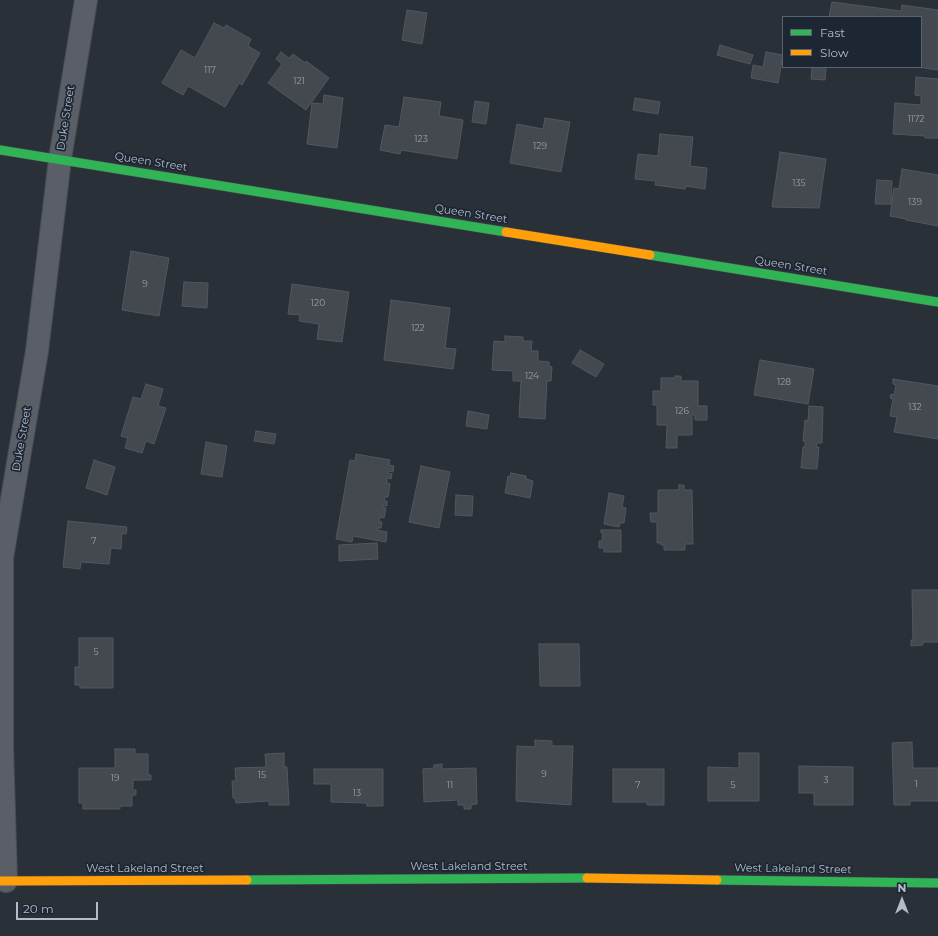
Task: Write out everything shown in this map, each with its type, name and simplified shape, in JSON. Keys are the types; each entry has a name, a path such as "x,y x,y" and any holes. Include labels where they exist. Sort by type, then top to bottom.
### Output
{"street":[{"name":"Duke Street","path":"3,881 2,558 37,351 60,159 86,0"},
{"name":"Queen Street","path":"0,150 938,302"},
{"name":"West Lakeland Street","path":"3,881 565,878 938,883"}],"building":[{"path":"832,2 901,11 902,5 938,10 938,70 922,68 922,16 829,16"},
{"path":"407,10 427,13 422,44 402,40"},
{"path":"214,23 224,28 226,25 251,39 248,46 260,53 242,85 239,83 225,107 188,86 183,95 162,83 181,50 195,58"},
{"path":"720,45 753,55 750,64 717,55"},
{"path":"281,52 289,58 293,54 305,63 306,61 329,78 306,110 268,83 282,64 276,59"},
{"path":"766,52 782,55 778,83 751,78 753,65 763,67"},
{"path":"812,68 826,68 825,80 811,79"},
{"path":"916,77 938,79 938,138 893,134 895,103 921,105 921,96 915,95"},
{"path":"324,95 343,98 337,148 307,144 312,103 323,104"},
{"path":"404,97 441,102 439,116 463,120 457,159 401,150 400,154 380,150 385,125 399,127"},
{"path":"635,98 660,102 658,114 633,110"},
{"path":"475,101 489,103 486,124 472,122"},
{"path":"545,118 570,122 561,172 510,163 517,124 543,129"},
{"path":"660,134 693,137 690,166 707,168 705,189 686,186 685,189 655,185 656,181 635,179 638,154 658,156"},
{"path":"780,152 826,159 819,208 772,207"},
{"path":"902,169 938,175 938,226 890,216 894,188 899,189"},
{"path":"877,180 892,181 891,204 875,204"},
{"path":"131,251 169,258 159,316 122,310"},
{"path":"184,282 208,283 207,308 182,306"},
{"path":"292,284 349,292 342,342 317,339 319,324 299,321 300,315 288,314"},
{"path":"391,300 450,308 445,348 456,349 453,369 384,360"},
{"path":"505,336 523,337 523,341 532,341 531,351 538,351 538,361 549,362 549,366 552,367 551,381 547,381 545,419 519,417 521,381 513,381 513,371 492,370 494,341 505,342"},
{"path":"580,350 604,364 596,377 572,363"},
{"path":"760,360 814,369 808,404 754,395"},
{"path":"675,376 681,376 681,381 698,381 698,406 707,406 707,420 695,420 695,415 692,415 692,435 677,435 677,448 666,448 667,425 657,425 657,405 653,405 653,391 661,391 661,378 675,378"},
{"path":"893,379 938,386 938,439 894,432 897,417 890,416 893,399 890,398 891,394 894,395 896,385 893,384"},
{"path":"146,384 163,389 158,406 166,408 154,444 146,441 142,453 125,448 128,438 121,436 133,397 141,399"},
{"path":"809,406 823,407 822,443 817,443 816,447 819,447 817,469 801,468 803,447 805,447 805,441 803,441 805,420 808,421"},
{"path":"468,411 489,415 487,429 466,426"},
{"path":"256,431 276,434 274,444 254,441"},
{"path":"206,442 227,446 222,477 201,474"},
{"path":"356,454 390,460 389,465 394,466 393,472 388,471 388,473 392,474 391,479 387,478 387,483 390,484 388,497 385,497 384,501 387,501 387,506 383,505 383,507 386,508 384,518 380,517 379,522 382,522 381,528 377,528 377,530 387,532 386,542 353,536 352,542 336,539 350,460 355,461"},
{"path":"94,460 115,467 107,495 86,488"},
{"path":"421,466 450,472 439,528 409,522"},
{"path":"511,473 526,476 526,479 533,481 530,498 505,493 508,476 510,477"},
{"path":"679,485 684,485 684,490 692,490 693,544 685,544 685,550 664,550 664,545 657,543 657,522 651,522 650,513 658,513 658,490 679,490"},
{"path":"609,493 624,496 622,507 626,508 624,523 620,523 619,527 604,524"},
{"path":"456,495 473,496 472,516 455,515"},
{"path":"68,521 127,527 126,534 122,533 121,549 111,548 109,564 81,562 80,569 63,567"},
{"path":"601,530 621,530 621,552 604,552 604,548 599,548 599,541 602,541 603,533 601,533"},
{"path":"377,543 378,559 339,561 339,545"},
{"path":"912,590 938,590 938,642 923,642 923,645 911,646 911,640 913,640"},
{"path":"79,638 113,638 113,688 80,688 80,685 75,685 75,667 79,667"},
{"path":"539,644 579,644 580,686 540,686"},
{"path":"535,740 552,741 552,746 573,746 571,805 516,801 517,746 535,747"},
{"path":"912,742 913,768 938,768 938,801 910,801 910,805 894,805 892,743"},
{"path":"115,749 135,749 135,754 148,754 148,775 151,775 151,780 133,780 133,790 136,790 136,795 132,795 132,806 120,806 120,809 83,809 83,803 79,803 79,768 115,768"},
{"path":"284,753 284,767 287,767 289,805 269,805 269,801 236,803 235,798 233,798 232,781 236,781 235,768 266,767 265,754"},
{"path":"739,753 759,753 759,801 708,801 708,767 739,768"},
{"path":"442,764 442,769 476,768 477,804 471,805 471,809 464,809 464,805 458,805 458,800 424,802 423,769 434,768 434,765"},
{"path":"799,766 853,767 853,805 814,805 814,793 799,793"},
{"path":"314,769 383,769 383,806 367,806 367,803 331,802 331,784 314,784"},
{"path":"613,769 664,769 664,805 647,805 647,802 613,802"}],"traffic: fast":[{"path":"0,150 506,232"},
{"path":"650,255 938,302"},
{"path":"247,880 587,878"},
{"path":"717,880 938,883"}],"traffic: slow":[{"path":"506,232 650,255"},
{"path":"587,878 717,880"},
{"path":"0,881 247,880"}]}
